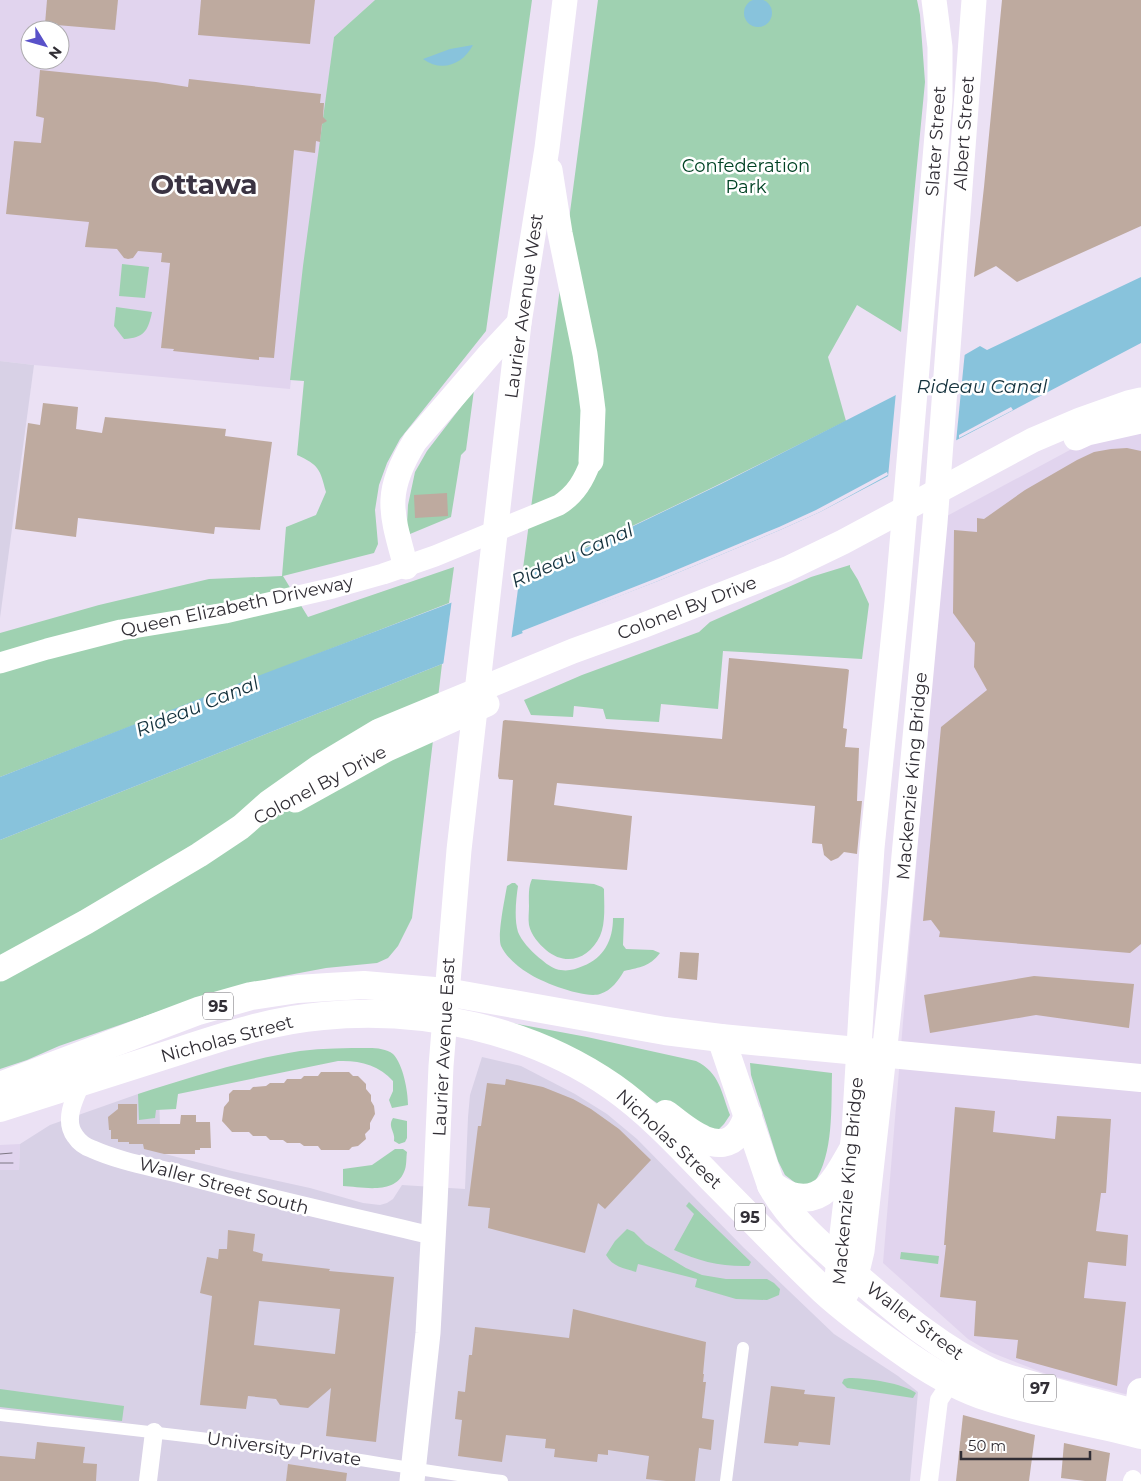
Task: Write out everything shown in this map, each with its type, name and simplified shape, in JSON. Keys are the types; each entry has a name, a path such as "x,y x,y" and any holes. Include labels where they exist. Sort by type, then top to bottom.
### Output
{"main road":[{"name":"Laurier Avenue West","path":"485,613 519,323 547,148 565,0"},
{"name":"Slater Street","path":"924,282 940,91 940,47 934,0"},
{"name":"Albert Street","path":"954,266 974,0"},
{"path":"547,148 560,233 585,354 594,410 591,461"},
{"name":"Mackenzie King Bridge","path":"847,1268 845,1222 861,1137 918,713 938,489 954,266"},
{"name":"Mackenzie King Bridge","path":"832,1298 865,1231 861,1137 862,996 872,848 924,282"},
{"path":"406,567 393,518 392,503 394,486 407,454 415,441 519,323"},
{"name":"Colonel By Drive","path":"0,970 199,855 241,827 268,804 319,767 379,731 573,651 787,569 843,542 1034,440 1080,420 1141,400"},
{"name":"Colonel By Drive","path":"241,827 274,812 387,749 580,662 789,581 1035,455 1087,433 1141,421"},
{"name":"Laurier Avenue East","path":"413,1474 426,1354 446,992 458,850 485,613"},
{"name":"Nicholas Street","path":"0,1086 175,1020 251,996 298,989 364,985 446,992 665,1031 721,1038 1141,1078"},
{"name":"Nicholas Street","path":"0,1108 246,1030 278,1023 321,1016 356,1014 444,1020 484,1028 540,1048 612,1086 676,1142 832,1298"},
{"path":"721,1038 771,1185 783,1205 816,1240 847,1268"},
{"path":"612,1086 636,1095 704,1140 724,1142 738,1134 748,1115"},
{"path":"771,1185 795,1197 810,1198 820,1194 831,1185 861,1137"},
{"name":"Waller Street","path":"847,1268 925,1332 969,1361 993,1373 1023,1383 1140,1418"},
{"name":"Waller Street","path":"832,1298 909,1356 951,1382 990,1398 1140,1418"}],"street":[{"name":"Queen Elizabeth Driveway","path":"0,663 121,630 225,613 333,588 406,567 559,506 579,488 591,461"},
{"name":"Waller Street South","path":"82,1082 75,1097 70,1127 76,1138 91,1149 177,1174 310,1208 434,1236"},
{"path":"726,1481 744,1348"},
{"path":"929,1481 939,1400 951,1382"},
{"name":"University Private","path":"0,1415 154,1432 413,1474 436,1472 502,1481"},
{"path":"148,1481 154,1432"}],"shaded area":[{"path":"0,0 375,0 334,37 290,389 0,361"},
{"path":"0,361 34,365 0,618"},
{"path":"1141,431 1141,1398 1049,1375 990,1352 968,1339 883,1263 945,517 1081,444"},
{"path":"482,1057 521,1066 575,1094 607,1114 637,1139 743,1247 834,1334 898,1376 918,1392 910,1481 0,1481 0,1170 19,1170 20,1144 50,1125 138,1094 159,1097 161,1153 310,1188 363,1203 380,1205 387,1203 393,1199 402,1185 465,1189 470,1095"},
{"path":"20,1144 19,1170 0,1170 0,1145"}],"green space":[{"path":"375,0 532,0 486,331 400,439 387,463 379,485 375,510 378,544 374,553 283,576 308,617 454,567 449,603 0,777 0,633 99,605 209,579 282,576 286,527 316,515 326,492 320,473 314,465 297,455 304,381 290,380 303,266 334,37"},
{"name":"Confederation Park","path":"598,0 917,0 920,15 925,82 901,332 857,305 828,357 846,421 685,501 522,576"},
{"path":"122,264 149,267 145,298 119,296"},
{"path":"116,307 152,312 147,329 141,335 124,339 114,326"},
{"path":"474,390 466,450 461,455 451,517 410,534 407,525 408,505 415,472 427,451"},
{"path":"850,565 869,604 862,659 723,651 718,709 661,704 659,722 606,719 603,709 574,706 573,717 531,715 524,700 582,675 699,632 710,622 811,577"},
{"path":"442,664 412,918 398,946 388,958 377,963 326,968 273,978 189,1001 59,1046 0,1069 0,840"},
{"path":"532,879 594,884 604,889 602,931 590,950 576,958 561,958 546,950 536,939 529,923 529,892"},
{"path":"512,883 518,886 516,915 519,935 535,954 546,964 554,968 563,970 573,969 590,963 597,958 609,941 613,918 624,918 623,945 626,949 653,950 660,953 648,964 624,971 611,988 600,994 593,995 574,992 543,981 516,965 501,946 501,926 507,886"},
{"path":"502,1021 696,1061 715,1077 730,1115 717,1131 671,1112 629,1085"},
{"path":"369,1048 388,1051 397,1058 404,1078 408,1105 392,1108 389,1100 393,1091 393,1081 375,1067 353,1061 338,1061 178,1094 176,1109 156,1110 155,1118 139,1120 138,1094 178,1081 238,1064 300,1051"},
{"path":"750,1063 832,1073 828,1144 825,1158 814,1183 798,1185 785,1175 778,1161 751,1075"},
{"path":"393,1118 407,1121 407,1138 405,1142 399,1144 394,1141 391,1127"},
{"path":"395,1149 403,1149 407,1152 404,1172 400,1179 393,1184 377,1188 343,1186 343,1169 372,1165"},
{"path":"689,1202 751,1262 749,1266 710,1262 674,1250 694,1214 686,1206"},
{"path":"627,1229 634,1232 646,1244 686,1268 702,1275 726,1279 767,1279 780,1289 779,1295 767,1300 736,1299 695,1287 697,1279 638,1264 636,1272 619,1266 606,1255 615,1241"},
{"path":"901,1252 939,1256 938,1264 900,1259"},
{"path":"844,1379 874,1380 902,1386 916,1393 913,1398 847,1388 842,1383"},
{"path":"0,1389 124,1406 122,1421 0,1407"}],"water":[{"path":"758,-1 768,3 772,13 768,23 758,27 748,23 744,13 748,3"},
{"path":"473,45 464,57 445,66 430,63 423,59 450,49"},
{"name":"Rideau Canal","path":"1141,277 1141,343 820,512 658,581 442,664 0,840 0,777 263,674 522,576 598,543 721,484 894,396 980,346 987,350"}],"pier":[{"path":"965,351 956,442 888,477 896,392"},
{"path":"1011,407 1013,410 959,438 959,435"},
{"path":"887,472 888,475 820,512 780,530 658,581 523,634 522,631 657,578 779,527 816,510"},
{"path":"520,574 511,641 443,666 452,599"}],"building":[{"path":"47,0 118,0 115,30 70,26 70,20 45,20"},
{"path":"201,0 315,0 310,44 198,35"},
{"path":"1002,0 1141,0 1141,226 1017,282 996,266 974,277"},
{"path":"40,70 188,87 189,79 321,94 320,103 324,103 323,117 327,121 322,124 320,142 316,141 315,153 294,150 274,358 259,357 259,360 173,351 174,349 161,348 170,263 161,262 162,253 138,251 133,258 124,258 117,249 85,247 89,222 6,214 14,141 41,143 44,118 36,116"},
{"path":"43,403 78,407 76,429 102,433 105,417 226,429 225,436 272,442 260,530 215,527 214,534 78,518 76,537 15,529 28,423 40,425"},
{"path":"1127,448 1141,451 1141,944 1130,953 939,937 940,932 931,920 923,921 941,727 987,690 974,667 975,643 953,613 954,530 977,532 977,518 984,519 1025,490 1077,460 1094,452"},
{"path":"447,493 448,516 415,518 414,495"},
{"path":"729,658 849,670 843,728 847,729 845,747 859,748 857,801 862,801 857,854 844,852 838,858 831,861 824,855 822,844 812,843 815,806 557,783 554,805 632,816 627,870 507,861 513,780 499,779 498,776 503,721 722,739"},
{"path":"680,952 699,953 697,980 678,978"},
{"path":"1034,976 1134,984 1129,1028 1036,1015 930,1033 924,995"},
{"path":"321,1072 349,1072 353,1076 358,1076 366,1084 366,1089 371,1095 375,1114 370,1123 370,1129 365,1134 366,1139 358,1146 352,1147 349,1150 321,1150 318,1146 304,1146 300,1143 287,1143 283,1140 270,1140 266,1136 253,1136 249,1132 232,1132 222,1121 224,1107 229,1101 229,1094 233,1090 250,1090 253,1087 266,1086 270,1083 284,1083 287,1079 318,1076"},
{"path":"506,1079 543,1087 573,1099 591,1109 619,1129 651,1160 605,1209 598,1203 585,1253 488,1228 490,1208 468,1206 478,1126 481,1126 487,1083 505,1085"},
{"path":"118,1104 137,1104 137,1124 180,1124 181,1115 196,1115 196,1122 210,1122 211,1148 200,1148 200,1150 195,1150 195,1154 164,1154 144,1149 143,1144 129,1144 129,1142 118,1142 118,1139 111,1139 108,1117 118,1109"},
{"path":"955,1107 995,1111 993,1132 1055,1139 1057,1116 1111,1119 1106,1193 1101,1193 1096,1231 1128,1235 1126,1266 1088,1262 1084,1298 1126,1302 1117,1386 1016,1358 1018,1340 974,1336 976,1301 940,1297 946,1245 944,1245"},
{"path":"228,1230 255,1234 253,1251 263,1254 262,1261 330,1269 329,1271 394,1277 376,1442 326,1436 331,1388 308,1408 280,1405 276,1399 248,1396 246,1409 200,1405 212,1296 200,1293 207,1257 218,1259 219,1249 227,1249","holes":["259,1301 340,1309 335,1354 254,1345"]},
{"path":"573,1309 706,1342 703,1382 706,1382 702,1418 714,1420 711,1450 699,1448 695,1481 646,1479 649,1456 608,1450 608,1455 598,1454 597,1462 554,1457 555,1449 545,1448 546,1439 506,1435 502,1462 458,1456 462,1420 455,1419 458,1391 465,1392 469,1355 472,1355 475,1327 569,1338"},
{"path":"771,1386 805,1390 804,1394 835,1397 830,1445 799,1442 798,1446 764,1443"},
{"path":"963,1415 1035,1435 1029,1481 956,1481"},
{"path":"37,1442 85,1447 83,1463 97,1464 96,1481 0,1481 0,1456 35,1459"},
{"path":"1064,1443 1110,1453 1106,1481 1061,1478"},
{"path":"288,1464 347,1473 346,1481 286,1481"}],"tram line":[{"path":"0,1154 12,1153"},
{"path":"0,1163 13,1163"}],"district":[{"name":"Ottawa","path":"204,184"}]}
